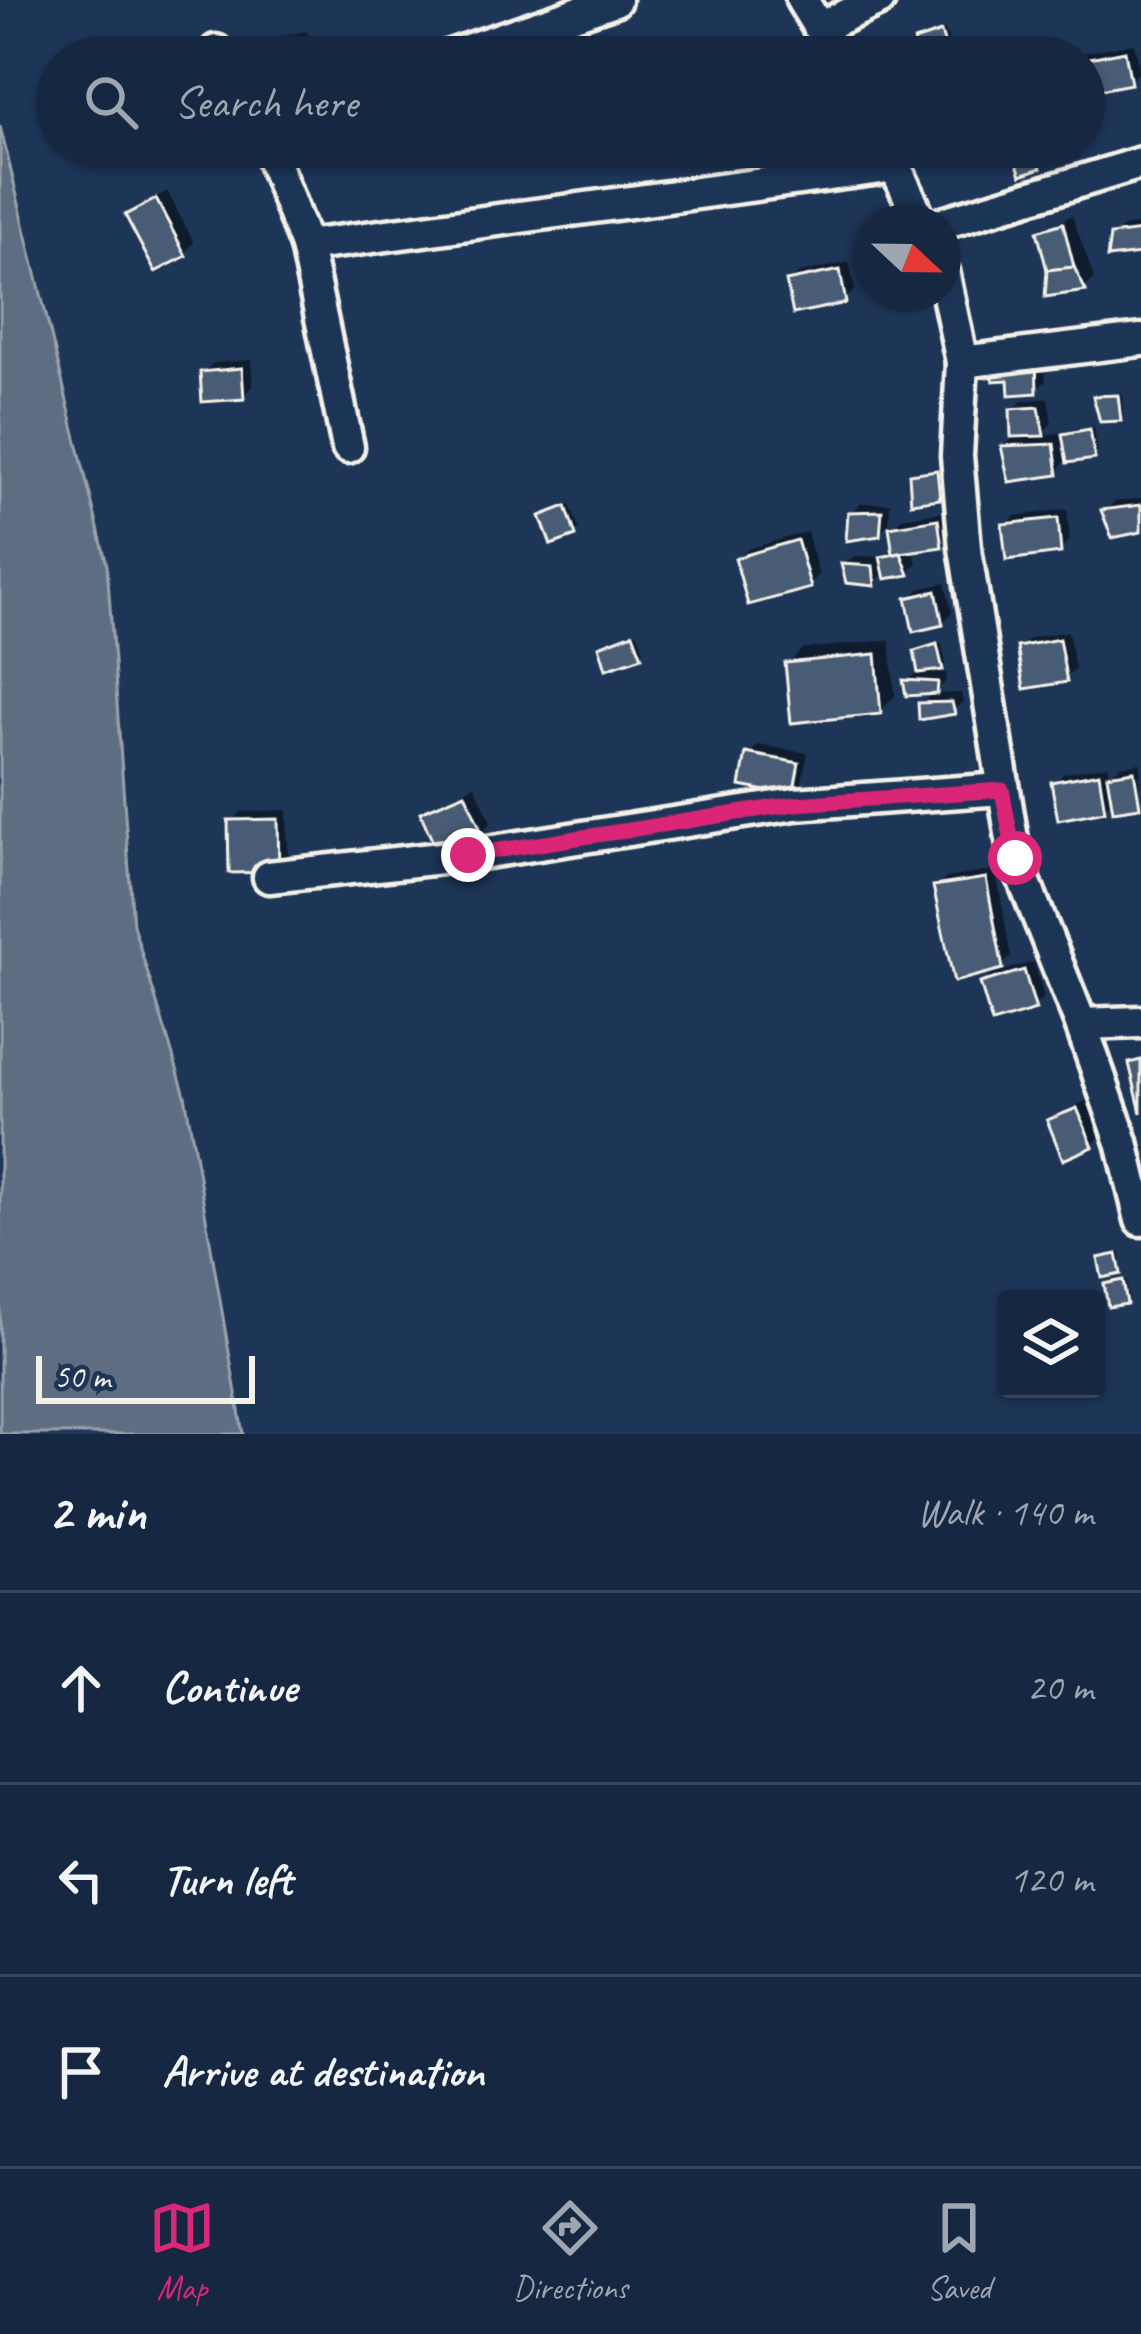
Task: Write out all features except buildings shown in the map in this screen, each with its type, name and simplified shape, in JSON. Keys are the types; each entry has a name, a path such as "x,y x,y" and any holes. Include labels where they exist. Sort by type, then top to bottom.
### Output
{"street":[{"path":"509,36 615,0"},
{"path":"802,0 826,36"},
{"path":"821,27 879,0"},
{"path":"961,218 1141,163"},
{"path":"276,168 306,247 348,447"},
{"path":"306,247 820,168"},
{"path":"896,168 913,204"},
{"path":"952,312 962,362 957,456 965,548 1015,858 1081,1024 1122,1142 1141,1220"},
{"path":"962,362 1141,340"},
{"path":"269,877 468,855 795,804 1002,790"},
{"path":"1081,1024 1141,1022"}],"water":[{"path":"0,126 107,565 133,925 185,1095 243,1434 0,1434"}],"route":[{"path":"468,855 795,804 1002,790 1015,858"}]}
